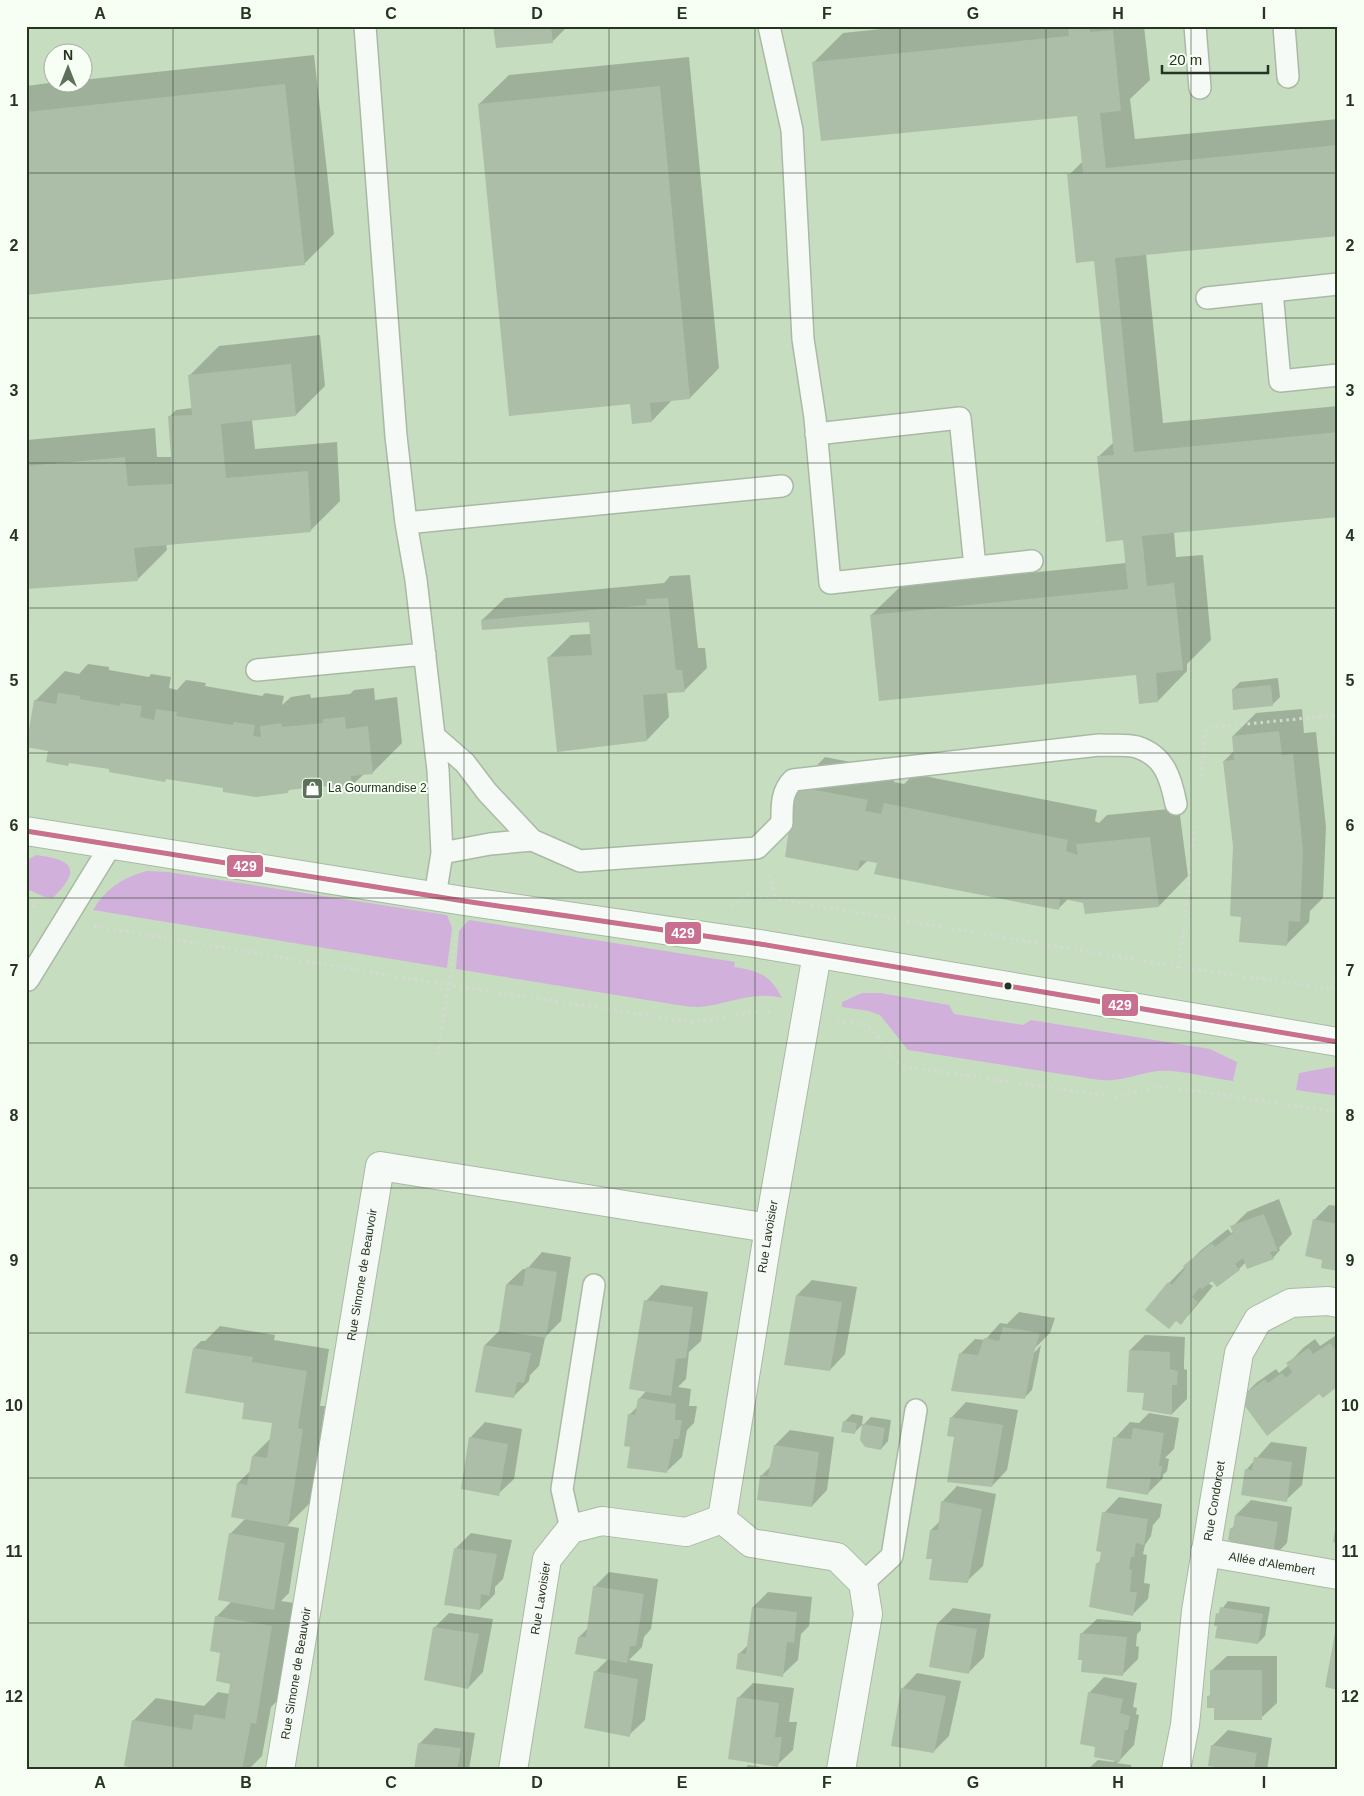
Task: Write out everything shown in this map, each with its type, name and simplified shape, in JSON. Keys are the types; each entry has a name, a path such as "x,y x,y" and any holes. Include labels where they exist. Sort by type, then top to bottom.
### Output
{"street":[{"path":"26,831 464,901 630,924 695,936 817,954 1338,1042"},
{"name":"Rue Lavoisier","path":"722,1519 769,1228 817,954"},
{"name":"Rue Simone de Beauvoir","path":"280,1770 380,1166 769,1228"},
{"name":"Rue Condorcet","path":"1176,1770 1185,1725 1196,1611 1238,1353 1258,1320 1291,1304 1328,1301 1338,1303"},
{"path":"571,1529 602,1521 686,1532 722,1519 751,1543 837,1557 863,1583 868,1614 841,1770"},
{"name":"Rue Lavoisier","path":"513,1770 547,1559 571,1529"},
{"name":"Allée d'Alembert","path":"1206,1552 1338,1575"}],"lane":[{"path":"364,26 396,436 406,523 416,580 438,770 442,853 435,896"},
{"path":"769,26 792,130 803,340 816,434 830,583 1032,561"},
{"path":"1195,26 1200,88"},
{"path":"1284,26 1288,77"},
{"path":"1207,298 1338,284"},
{"path":"1272,291 1280,381 1338,375"},
{"path":"816,434 960,418 975,567"},
{"path":"406,523 782,486"},
{"path":"257,670 425,654"},
{"path":"434,736 465,763 487,792 532,840 580,862 757,848 782,823 782,797 786,787 793,780 1098,745 1136,747 1157,756 1172,783 1176,804"},
{"path":"442,853 490,844 532,840"},
{"path":"27,978 111,845"},
{"path":"571,1529 562,1489 594,1285"},
{"path":"863,1583 892,1556 916,1410"}],"path":[{"path":"1200,785 1206,728 1336,715 1338,750"},
{"path":"1179,967 1195,824"},
{"path":"695,936 748,894 1179,967 1332,989 1338,969"},
{"path":"26,904 85,925 439,984 692,1022 762,1011 862,1025 871,1028 891,1057 906,1067 1116,1097 1154,1087 1175,1088 1338,1112"},
{"path":"437,1055 446,1004"}],"shaded area":[{"path":"36,855 60,860 69,867 70,872 67,882 53,898 45,897 29,890 26,880 26,861"},
{"path":"147,871 168,872 447,915 452,928 447,968 93,910 109,890 123,880"},
{"path":"469,920 735,962 734,967 763,975 778,990 782,998 772,996 750,997 708,1006 691,1007 456,969 459,931"},
{"path":"862,993 880,993 949,1005 954,1014 1023,1025 1031,1020 1210,1049 1237,1062 1233,1081 1184,1072 1165,1071 1122,1079 1100,1080 908,1050 880,1015 869,1011 842,1007 842,1002"},
{"path":"1338,1066 1338,1096 1296,1090 1299,1073"}],"building":[{"path":"493,26 551,26 553,43 496,48"},
{"path":"1068,26 1089,26 1090,32 1113,30 1121,111 1100,113 1106,168 1338,145 1338,236 1115,258 1134,452 1338,432 1338,517 1142,536 1147,586 1174,583 1183,670 1156,673 1158,702 1139,704 1136,675 879,701 870,615 1128,589 1123,540 1106,542 1097,456 1114,455 1094,261 1076,263 1067,174 1083,173 1077,116 821,141 812,62 1069,36"},
{"path":"285,84 305,265 26,295 26,112"},
{"path":"660,86 690,399 650,403 652,422 632,424 630,404 509,416 478,104"},
{"path":"291,364 296,416 221,424 226,478 308,471 311,532 134,548 138,581 26,589 26,466 125,457 128,486 173,484 168,416 192,415 188,375"},
{"path":"668,598 676,670 682,670 685,692 643,695 647,741 557,752 547,657 592,655 589,622 482,630 481,620 647,605 646,599"},
{"path":"1271,685 1273,706 1233,710 1232,689"},
{"path":"58,693 80,696 80,699 120,706 121,703 142,706 140,717 154,720 156,709 177,712 176,716 233,725 234,722 255,725 253,736 261,737 260,726 281,723 282,727 323,723 323,719 345,717 346,729 368,726 373,774 351,776 352,787 330,789 329,786 288,790 288,793 256,797 223,792 223,788 166,779 165,782 109,772 109,769 69,763 68,766 46,762 48,751 26,747 34,700 56,704"},
{"path":"1279,731 1282,755 1293,754 1303,850 1300,922 1289,921 1287,946 1239,942 1241,917 1230,916 1233,846 1223,761 1234,760 1232,736"},
{"path":"795,786 868,800 865,811 881,814 884,803 1068,840 1066,851 1078,855 1076,844 1150,837 1159,907 1085,914 1083,903 1060,898 1059,910 874,874 877,863 860,860 858,871 785,857"},
{"path":"1264,1214 1278,1251 1270,1252 1274,1259 1247,1269 1243,1258 1235,1264 1240,1270 1217,1287 1212,1281 1202,1289 1200,1287 1192,1297 1198,1302 1181,1325 1176,1321 1169,1329 1145,1310 1168,1282 1172,1285 1185,1269 1183,1266 1212,1243 1215,1247 1233,1233 1230,1226"},
{"path":"1313,1219 1338,1224 1338,1271 1321,1268 1322,1260 1305,1256"},
{"path":"526,1267 557,1272 546,1338 499,1331 506,1284 523,1286"},
{"path":"796,1295 842,1302 830,1371 784,1365"},
{"path":"644,1300 693,1307 686,1358 676,1359 671,1396 629,1389"},
{"path":"1003,1327 1040,1333 1025,1399 951,1391 959,1353 978,1355 984,1338 999,1341"},
{"path":"1330,1343 1338,1353 1338,1386 1323,1398 1319,1394 1267,1436 1239,1398 1265,1379 1268,1383 1282,1373 1286,1378 1292,1372 1286,1363 1309,1348 1313,1354"},
{"path":"484,1345 531,1353 524,1383 517,1382 514,1398 475,1392"},
{"path":"193,1348 253,1357 252,1362 307,1371 298,1428 303,1429 288,1527 231,1517 237,1483 247,1485 252,1456 267,1458 272,1423 242,1419 244,1403 185,1393"},
{"path":"1129,1350 1170,1352 1170,1369 1178,1371 1177,1385 1172,1385 1172,1415 1142,1410 1144,1393 1127,1392"},
{"path":"638,1398 676,1404 675,1420 682,1420 679,1439 674,1439 667,1473 627,1468 630,1447 624,1446 628,1414 635,1415"},
{"path":"950,1417 1003,1425 992,1487 947,1482 954,1437 947,1436"},
{"path":"843,1421 857,1423 855,1434 841,1432"},
{"path":"862,1424 885,1428 881,1450 865,1447 860,1440"},
{"path":"1133,1428 1164,1433 1159,1466 1162,1466 1160,1479 1151,1477 1148,1495 1106,1488 1113,1437 1131,1439"},
{"path":"469,1437 508,1444 499,1496 461,1489"},
{"path":"774,1445 819,1452 812,1507 757,1500 760,1475 768,1476"},
{"path":"1254,1457 1292,1462 1287,1502 1241,1495 1245,1469 1252,1470"},
{"path":"941,1501 982,1509 968,1583 929,1580 932,1559 926,1559 930,1530 938,1530"},
{"path":"1102,1512 1148,1519 1144,1545 1136,1543 1134,1557 1131,1557 1129,1569 1132,1570 1130,1592 1137,1592 1133,1616 1089,1607 1096,1563 1099,1564 1101,1552 1096,1551"},
{"path":"1235,1515 1278,1522 1272,1560 1229,1553 1231,1541 1228,1540 1230,1528 1233,1529"},
{"path":"1338,1518 1338,1543 1333,1542"},
{"path":"229,1533 285,1543 274,1610 218,1600"},
{"path":"454,1548 497,1554 489,1596 481,1594 480,1610 444,1605"},
{"path":"593,1586 644,1594 636,1646 630,1646 627,1663 575,1654 578,1637 586,1637"},
{"path":"752,1607 797,1612 794,1643 787,1642 783,1677 736,1669 738,1653 746,1654"},
{"path":"1220,1607 1263,1614 1258,1644 1215,1638 1217,1626 1214,1626 1216,1613 1219,1614"},
{"path":"215,1616 272,1626 256,1724 251,1723 242,1770 146,1770 124,1766 132,1720 192,1730 194,1714 225,1719 230,1684 216,1681 220,1653 210,1651"},
{"path":"937,1623 977,1629 969,1674 929,1667"},
{"path":"433,1627 479,1634 468,1689 424,1680"},
{"path":"1080,1633 1127,1637 1123,1676 1081,1672 1082,1660 1078,1660"},
{"path":"1335,1633 1338,1634 1338,1690 1325,1687"},
{"path":"1210,1670 1262,1670 1262,1720 1214,1720 1214,1708 1207,1708 1207,1696 1210,1696"},
{"path":"594,1671 638,1679 630,1737 584,1728"},
{"path":"901,1688 946,1696 934,1753 891,1746"},
{"path":"1088,1692 1123,1699 1120,1713 1130,1716 1128,1730 1125,1730 1120,1762 1094,1757 1095,1747 1080,1744"},
{"path":"737,1697 779,1703 775,1737 782,1737 778,1767 728,1759"},
{"path":"418,1743 461,1748 457,1770 414,1770"},
{"path":"1211,1745 1257,1753 1254,1770 1215,1770 1216,1767 1208,1766"}],"transit line":[{"name":"429","path":"26,831 464,901 760,944 1338,1042"}],"place":[{"name":"La Gourmandise 2","path":"312,788"}]}
